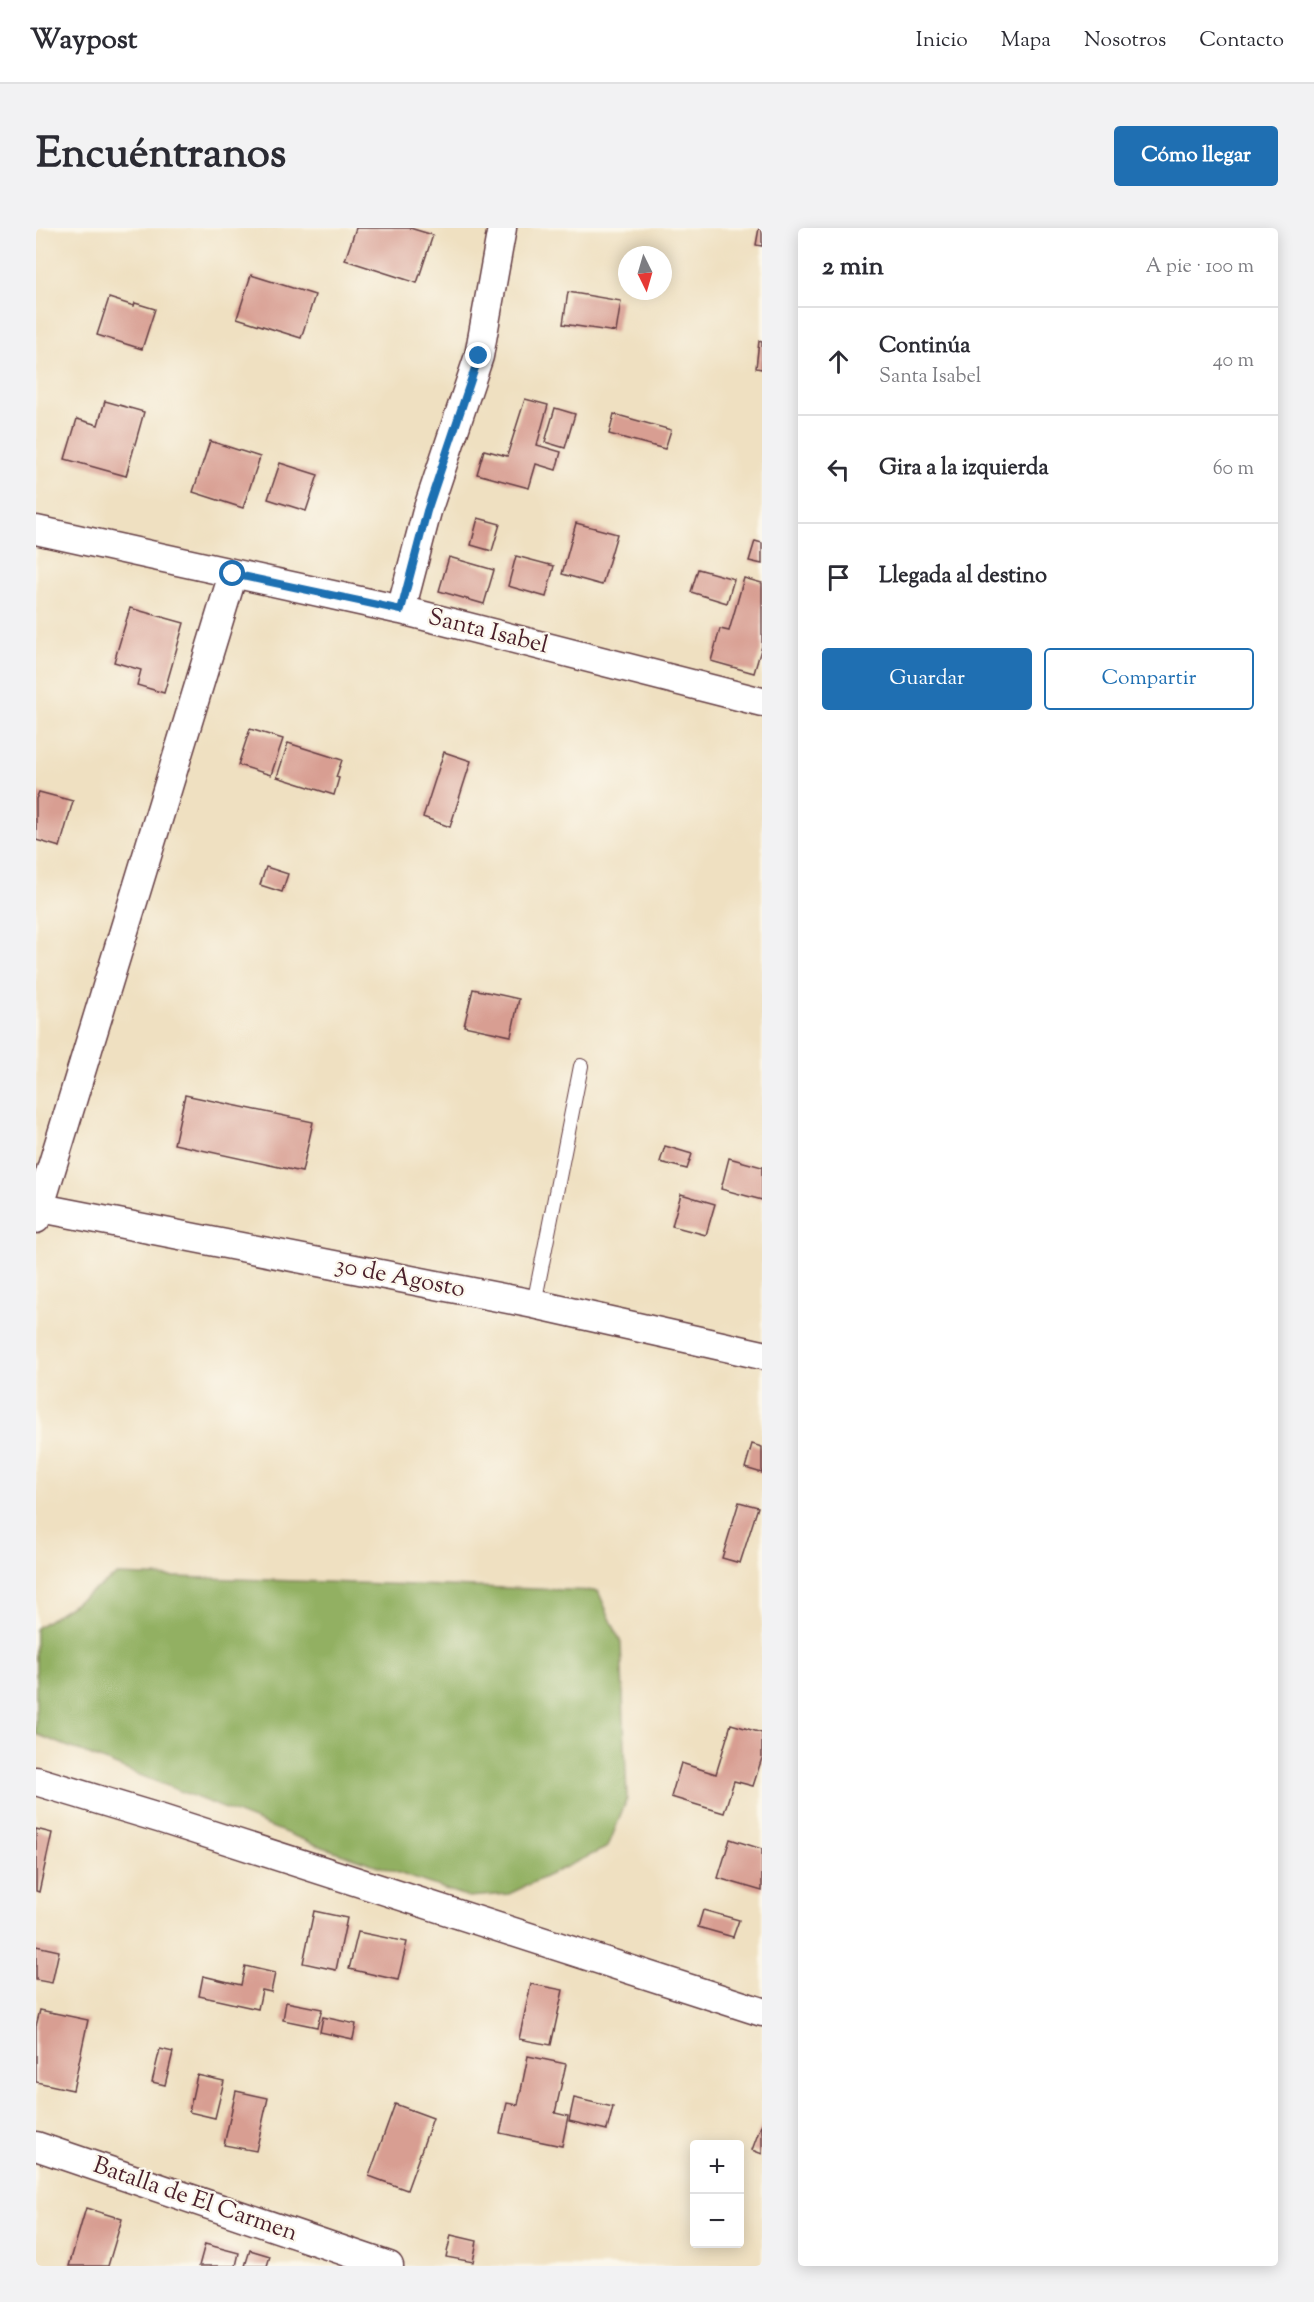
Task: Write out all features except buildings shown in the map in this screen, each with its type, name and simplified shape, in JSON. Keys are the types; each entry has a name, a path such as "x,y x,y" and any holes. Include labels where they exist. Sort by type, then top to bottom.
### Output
{"street":[{"path":"401,610 427,511 479,356 502,228"},
{"name":"Santa Isabel","path":"36,530 401,610 762,702"},
{"path":"37,1211 233,574"},
{"name":"30 de Agosto","path":"37,1211 534,1304 762,1354"},
{"path":"36,1781 174,1822 762,2012"},
{"name":"Batalla de El Carmen","path":"36,2146 389,2266"}],"lane":[{"path":"534,1304 581,1066"}],"green space":[{"path":"117,1575 598,1591 621,1643 627,1799 608,1847 509,1894 468,1897 314,1844 36,1734 36,1628"}],"route":[{"path":"233,574 401,610 427,511 479,356"}]}
